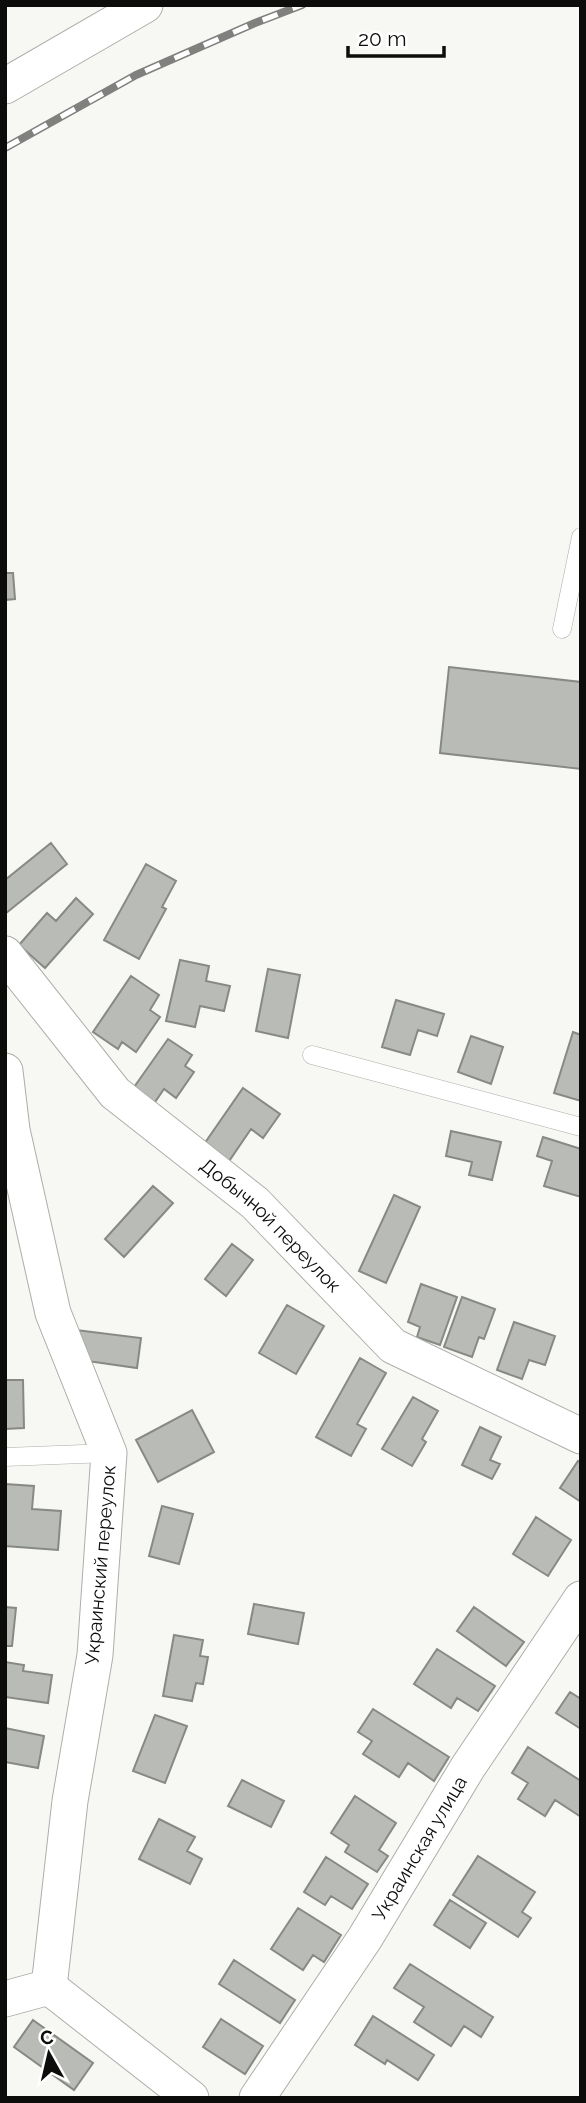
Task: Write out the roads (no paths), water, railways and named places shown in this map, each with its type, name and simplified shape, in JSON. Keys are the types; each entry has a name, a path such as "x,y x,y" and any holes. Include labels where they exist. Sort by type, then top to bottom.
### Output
{"street":[{"path":"5,86 145,5"},
{"name":"Добычной переулок","path":"5,954 115,1093 255,1203 393,1346 581,1436"},
{"name":"Украинский переулок","path":"5,1071 12,1130 53,1313 109,1453 95,1655 70,1801 49,1987"},
{"name":"Украинская улица","path":"257,2098 365,1938 468,1767 581,1599"},
{"path":"5,1999 49,1987 191,2098"}],"lane":[{"path":"562,629 581,537"},
{"path":"312,1055 581,1126"},
{"path":"5,1457 109,1453"}],"railway":[{"path":"5,148 136,75 302,5"}]}
